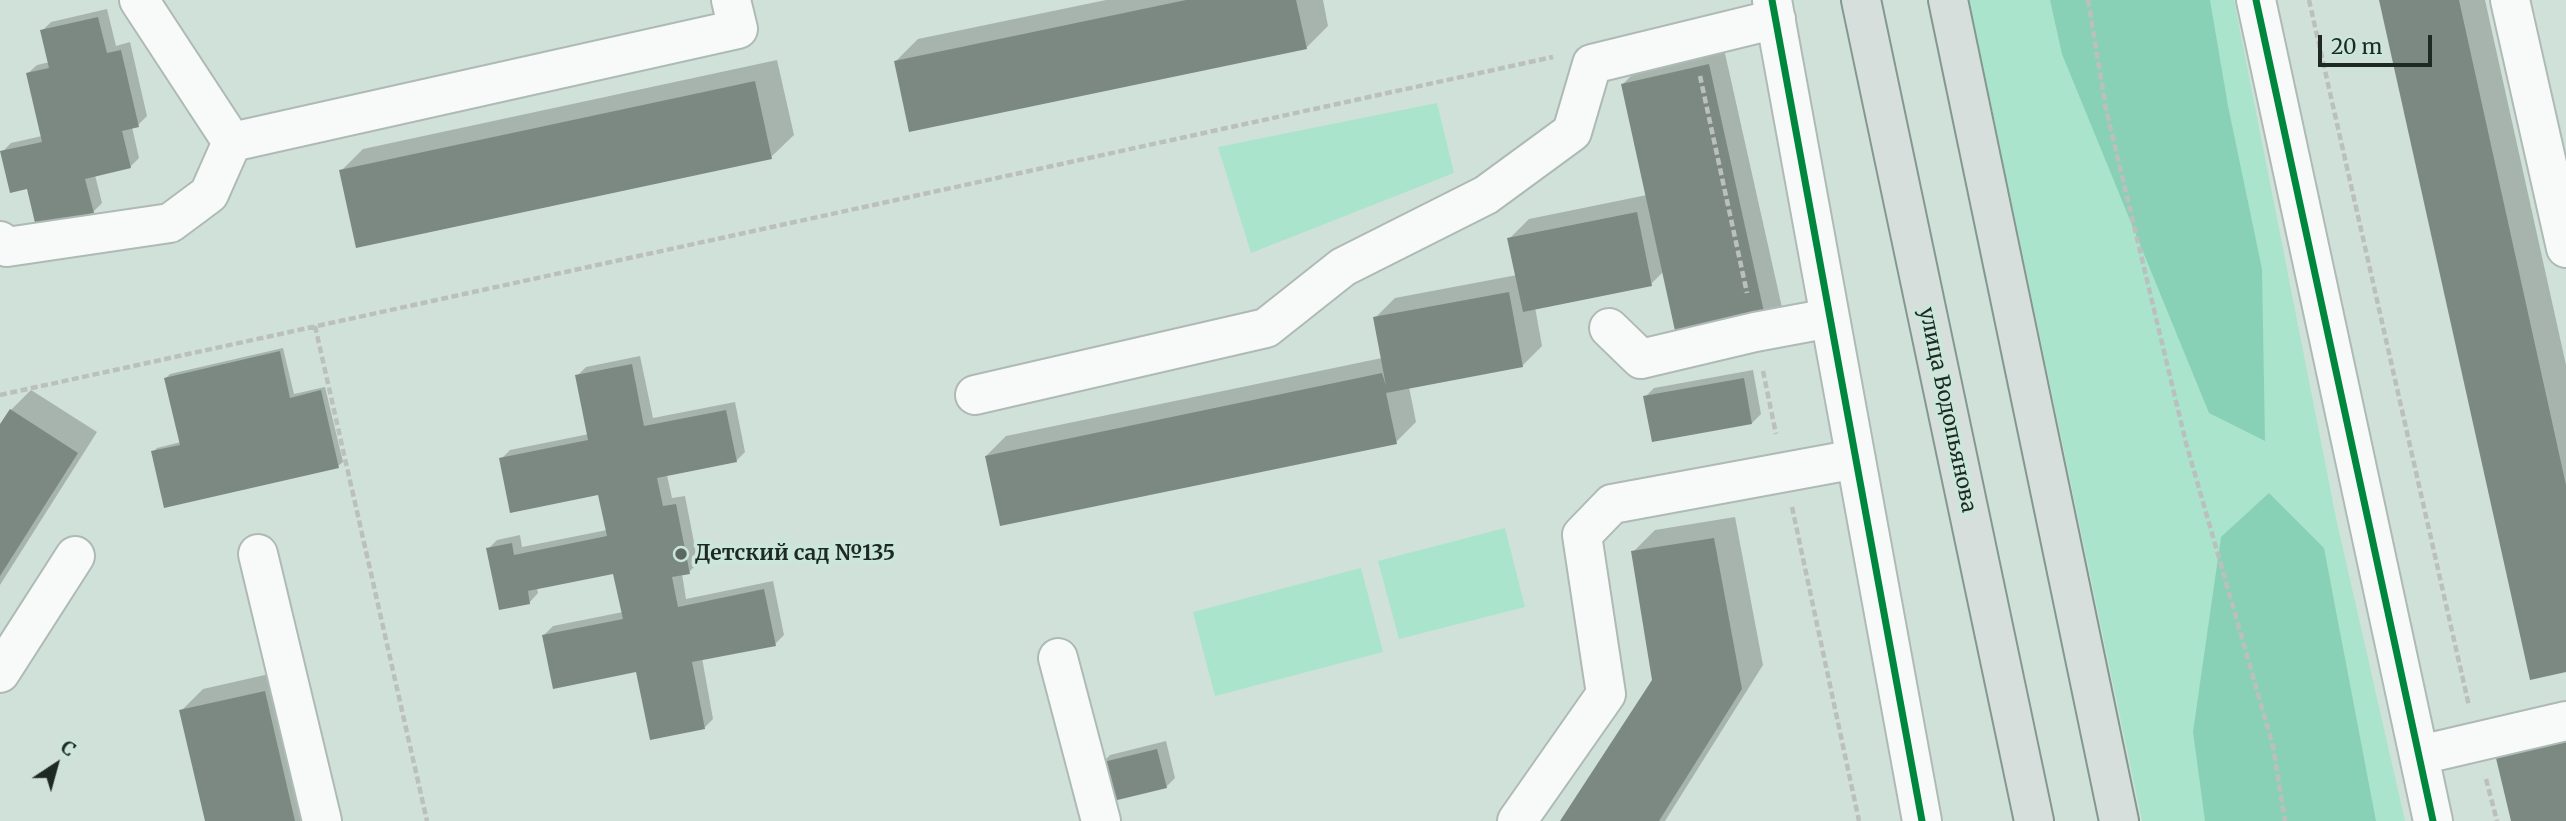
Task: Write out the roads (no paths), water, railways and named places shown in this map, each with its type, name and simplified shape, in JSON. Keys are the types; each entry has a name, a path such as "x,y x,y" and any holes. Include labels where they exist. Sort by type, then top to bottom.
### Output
{"main road":[{"name":"улица Водопьянова","path":"1861,0 2034,821"},
{"path":"1948,0 2119,821"}],"street":[{"path":"139,0 232,142"},
{"path":"232,142 738,29 732,0"},
{"path":"2256,0 2433,821"},
{"path":"2510,0 2566,248"},
{"path":"975,394 1266,328 1343,267 1486,195 1572,132 1592,64 1692,39 1774,9 1922,821"},
{"path":"0,241 7,247 170,223 209,194 232,142"},
{"path":"1609,328 1641,359 1755,332 1830,318"},
{"path":"1517,821 1606,694 1582,535 1612,504 1856,459"},
{"path":"258,554 322,821"},
{"path":"0,673 75,556"},
{"path":"1058,659 1101,821"},
{"path":"2420,755 2566,721"}],"place":[{"name":"Детский сад №135","path":"681,554"}]}
